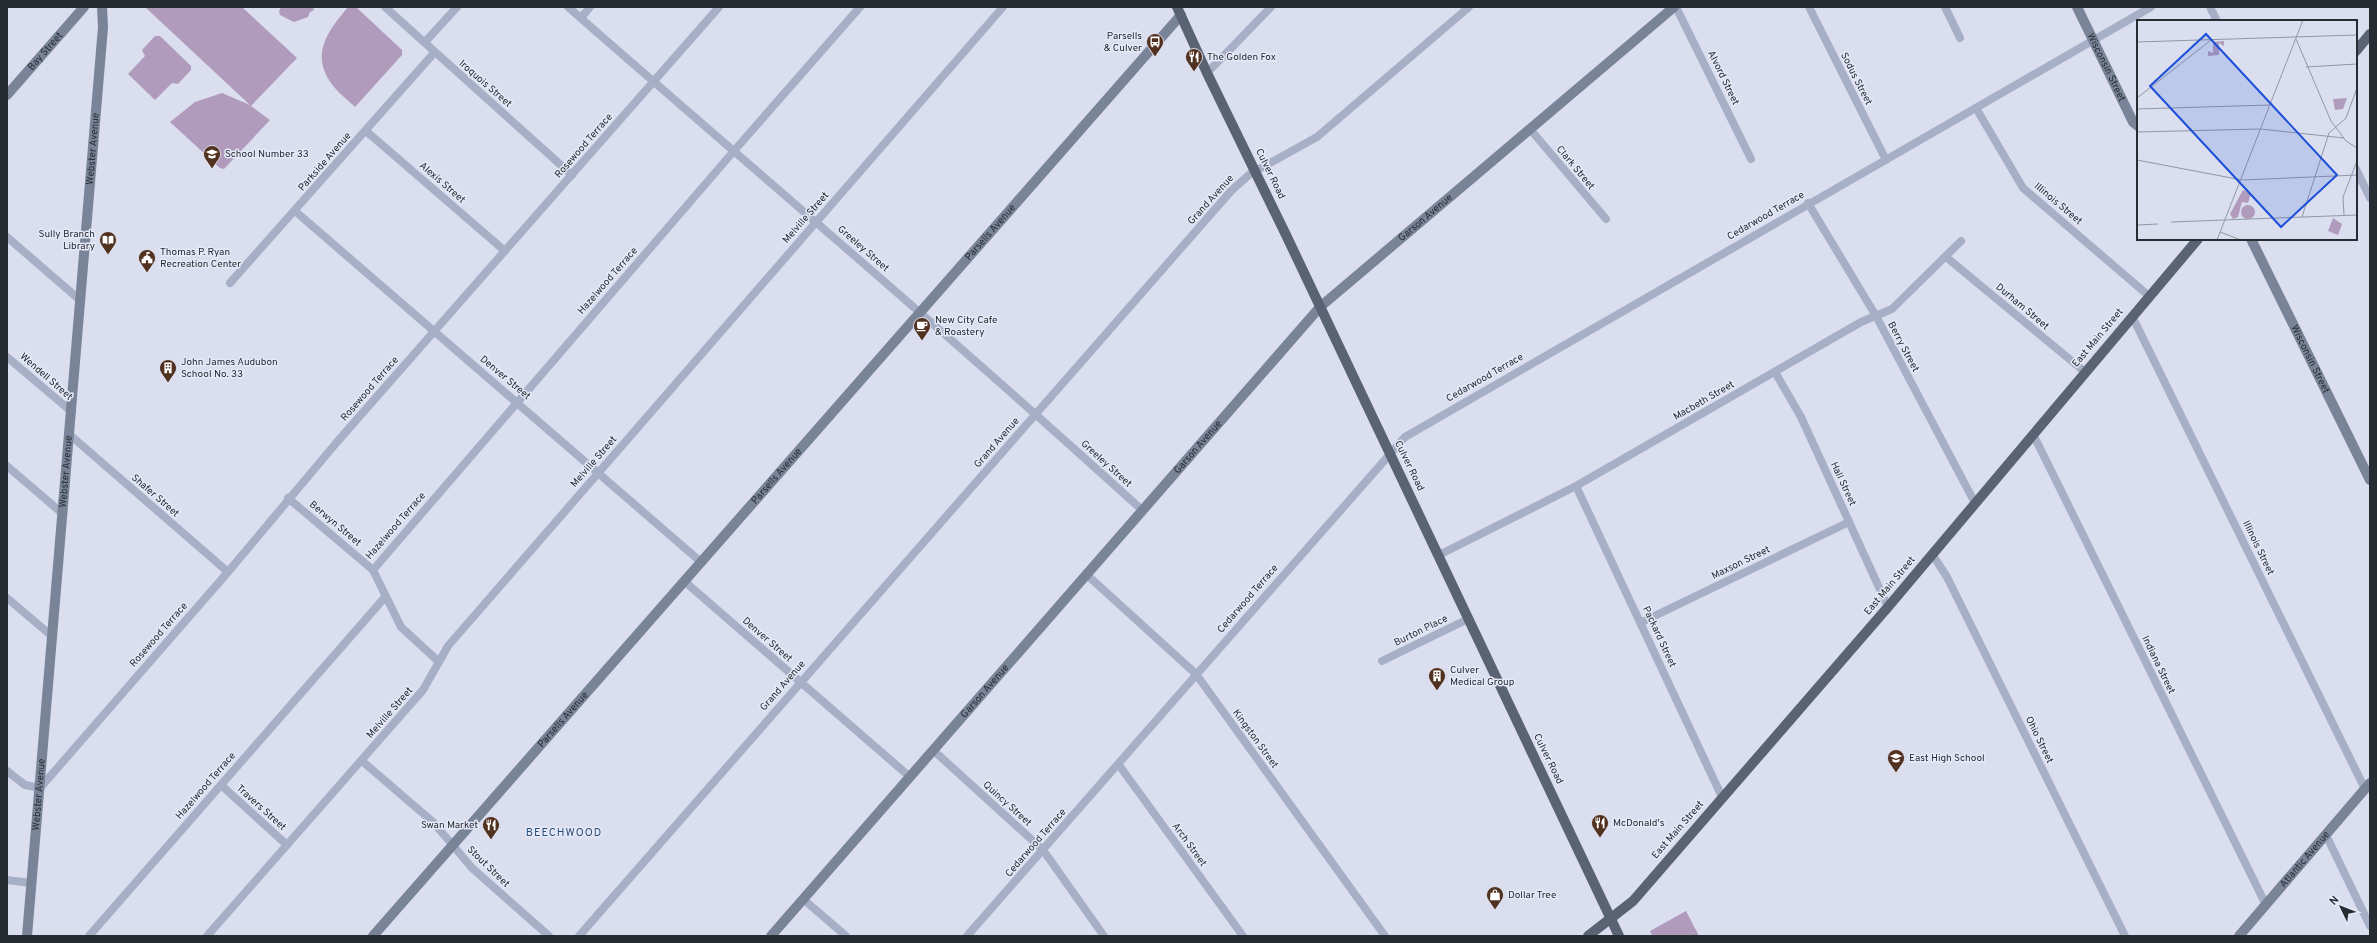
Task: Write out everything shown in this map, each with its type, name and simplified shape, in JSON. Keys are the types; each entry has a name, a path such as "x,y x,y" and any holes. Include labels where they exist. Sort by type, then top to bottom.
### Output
{"main road":[{"name":"Culver Road","path":"1179,11 1207,73 1390,452 1619,936"},
{"path":"2357,50 2370,34"},
{"name":"East Main Street","path":"1588,936 1633,901 1888,606 2197,240"}],"street":[{"name":"Bay Street","path":"7,95 84,7"},
{"name":"Webster Avenue","path":"27,936 81,301 103,27 102,7"},
{"path":"103,27 109,7"},
{"name":"Iroquois Street","path":"385,7 425,42 434,53 572,175"},
{"path":"425,42 457,7"},
{"name":"Greeley Street","path":"568,7 733,152 920,311 1142,510"},
{"path":"581,18 590,7"},
{"name":"Rosewood Terrace","path":"40,788 228,572 288,498 719,7"},
{"name":"Hazelwood Terrace","path":"372,570 860,7"},
{"name":"Melville Street","path":"207,936 423,690 438,661 448,646 1003,7"},
{"path":"1207,73 1271,7"},
{"name":"Garson Avenue","path":"771,936 1320,307 1675,7"},
{"name":"Alvord Street","path":"1675,7 1751,159"},
{"name":"Sodus Street","path":"1809,7 1886,160"},
{"path":"1945,7 1960,38"},
{"name":"Wisconsin Street","path":"2077,7 2133,122 2137,125"},
{"name":"Cedarwood Terrace","path":"968,936 1119,765 1196,674 1390,452 1413,431 2151,7"},
{"path":"2210,7 2216,20"},
{"name":"Grand Avenue","path":"579,936 1231,191 1255,171 1317,137 1465,8"},
{"name":"Parsells Avenue","path":"373,936 920,311 1179,11"},
{"name":"Parkside Avenue","path":"230,283 434,53"},
{"name":"Illinois Street","path":"1976,108 2023,188 2149,296"},
{"name":"Clark Street","path":"1530,129 1606,219"},
{"name":"Alexis Street","path":"366,131 505,251"},
{"path":"2357,172 2370,198"},
{"name":"Berry Street","path":"1808,203 1876,316 1974,503"},
{"name":"Denver Street","path":"295,211 517,401 701,562"},
{"path":"7,237 81,301"},
{"name":"Wisconsin Street","path":"2251,240 2370,480"},
{"name":"Macbeth Street","path":"1439,555 1576,486 1861,322 1892,309 1961,241"},
{"name":"Durham Street","path":"1946,257 2085,372"},
{"name":"Illinois Street","path":"2132,316 2367,786"},
{"name":"Wendell Street","path":"7,357 72,412"},
{"name":"Hall Street","path":"1775,372 1800,417 1888,606"},
{"name":"Indiana Street","path":"2033,434 2266,905"},
{"name":"Shafer Street","path":"70,435 228,572"},
{"path":"7,466 63,514"},
{"name":"Packard Street","path":"1576,486 1642,622 1722,797"},
{"name":"Berwyn Street","path":"288,498 372,570 401,627 438,661"},
{"name":"Maxson Street","path":"1642,622 1849,522"},
{"name":"Ohio Street","path":"1932,554 1947,577 2125,936"},
{"name":"Kingston Street","path":"1086,574 1196,674 1385,936"},
{"name":"Denver Street","path":"684,581 910,777"},
{"name":"Hazelwood Terrace","path":"89,936 386,596"},
{"path":"7,598 53,637"},
{"name":"Burton Place","path":"1382,661 1468,619"},
{"name":"Quincy Street","path":"933,750 1043,850 1104,936"},
{"name":"Stout Street","path":"362,761 433,822 472,868 550,936"},
{"name":"Arch Street","path":"1119,765 1243,936"},
{"path":"7,771 25,785 40,788"},
{"name":"Travers Street","path":"221,785 287,845"},
{"name":"Atlantic Avenue","path":"2244,934 2266,905 2367,786"},
{"path":"2326,835 2370,926"},
{"path":"7,880 31,883"},
{"path":"803,899 846,936"}],"shaded area":[{"path":"145,7 242,7 297,58 251,106 270,120 224,169 220,168 170,122 195,102 222,93 250,105"},
{"path":"281,7 313,7 314,10 310,12 308,17 294,22 280,15 279,11"},
{"path":"348,7 356,7 402,50 402,55 355,107 333,86 325,72 322,62 324,42 334,24"},
{"path":"155,36 160,36 191,66 191,70 178,84 172,83 155,100 128,74 145,56 142,50"},
{"path":"1686,911 1699,936 1652,936 1650,931"}],"place":[{"name":"Parsells & Culver","path":"1155,57"},
{"name":"The Golden Fox","path":"1194,72"},
{"name":"School Number 33","path":"212,169"},
{"name":"Sully Branch Library","path":"108,255"},
{"name":"Thomas P. Ryan Recreation Center","path":"147,273"},
{"name":"New City Cafe & Roastery","path":"922,341"},
{"name":"John James Audubon School No. 33","path":"168,383"},
{"name":"Culver Medical Group","path":"1437,691"},
{"name":"East High School","path":"1896,773"},
{"name":"McDonald's","path":"1600,838"},
{"name":"Swan Market","path":"491,840"},
{"name":"Dollar Tree","path":"1495,910"}],"district":[{"name":"BEECHWOOD","path":"564,833"}]}
